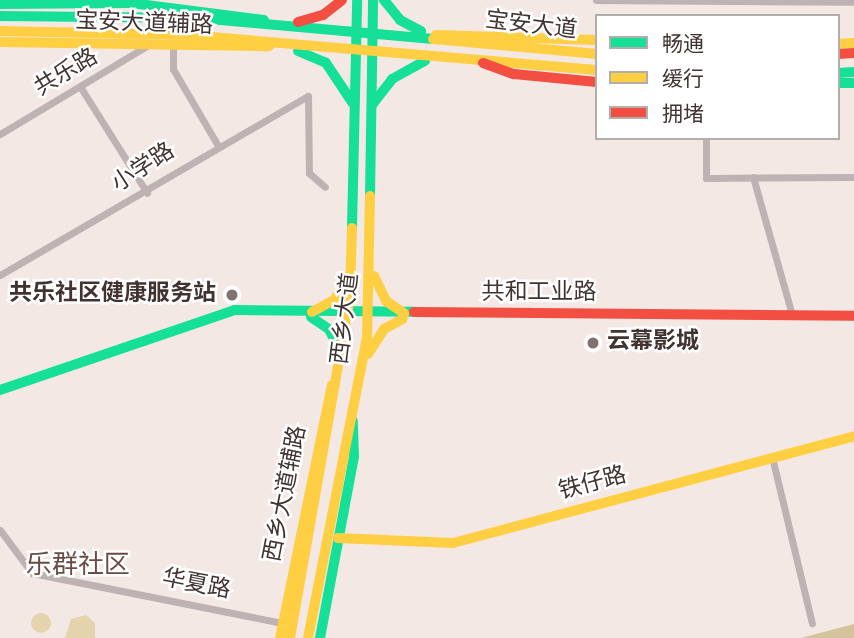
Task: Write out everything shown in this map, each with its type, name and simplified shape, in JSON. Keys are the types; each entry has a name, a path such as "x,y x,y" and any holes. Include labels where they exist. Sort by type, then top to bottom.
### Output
{"main road":[{"path":"289,25 323,15 342,0"},
{"name":"西乡大道","path":"289,638 342,361 348,315 357,0"},
{"name":"西乡大道","path":"308,638 362,366 369,316 373,273 373,0"},
{"path":"384,0 400,20 433,35 595,40"},
{"name":"宝安大道辅路","path":"0,4 144,4 289,25"},
{"name":"宝安大道","path":"0,16 155,16 433,35 595,54"},
{"name":"宝安大道","path":"0,30 177,34 429,60 595,70"},
{"name":"宝安大道辅路","path":"0,42 286,46"},
{"path":"286,46 326,63 354,106"},
{"path":"371,108 392,79 429,60"},
{"path":"483,63 514,74 595,82"},
{"path":"342,361 329,329 312,315 335,299 351,269"},
{"path":"362,366 384,329 403,316 386,301 373,273"},
{"name":"共和工业路","path":"0,390 226,314 854,316"},
{"name":"共和工业路","path":"403,316 854,323"},
{"name":"西乡大道辅路","path":"280,638 324,410 342,361"},
{"path":"320,638 354,457 352,412"},
{"name":"铁仔路","path":"338,538 453,543 854,436"},
{"path":"282,623 289,638"}],"street":[{"path":"596,0 854,2"},
{"name":"共乐路","path":"0,134 81,88 152,43"},
{"path":"173,44 173,69 217,144"},
{"path":"81,88 147,192"},
{"name":"小学路","path":"0,275 147,192 217,144 308,96 309,173 325,187"},
{"path":"706,140 706,177 854,177"},
{"path":"753,177 792,315"},
{"path":"772,457 812,623"},
{"name":"华夏路","path":"0,530 32,573 282,623"}],"shaded area":[{"path":"41,613 48,616 51,623 48,630 41,633 34,630 31,623 34,616"},
{"path":"86,615 95,623 95,638 65,638 71,619"},
{"path":"854,624 854,638 801,638"}],"traffic: fast":[{"path":"352,228 357,0"},
{"path":"370,196 373,0"},
{"path":"384,0 400,20 421,31"},
{"path":"0,4 131,3 264,20"},
{"path":"0,16 198,18 433,39"},
{"path":"298,51 326,63 352,102"},
{"path":"372,105 392,79 425,61"},
{"path":"840,73 854,72"},
{"path":"840,83 854,83"},
{"path":"0,390 235,310 414,312"},
{"path":"311,317 329,329 341,354"},
{"path":"320,638 354,457 353,421"}],"traffic: slow":[{"path":"0,31 188,35 595,70"},
{"path":"436,35 595,40"},
{"path":"433,39 595,54"},
{"path":"0,42 269,46"},
{"path":"840,44 854,43"},
{"path":"308,638 367,337 370,196"},
{"path":"290,638 350,298 352,228"},
{"path":"312,312 335,299 349,275"},
{"path":"374,276 386,301 404,313"},
{"path":"368,354 384,329 403,319"},
{"path":"280,638 332,385"},
{"path":"338,538 453,543 854,436"}],"traffic: jam":[{"path":"298,22 323,15 342,0"},
{"path":"840,54 854,53"},
{"path":"483,63 514,74 595,82"},
{"path":"414,312 854,316"}],"place":[{"name":"共乐社区健康服务站","path":"232,295"},
{"name":"云幕影城","path":"593,343"}],"district":[{"name":"乐群社区","path":"78,567"}]}
